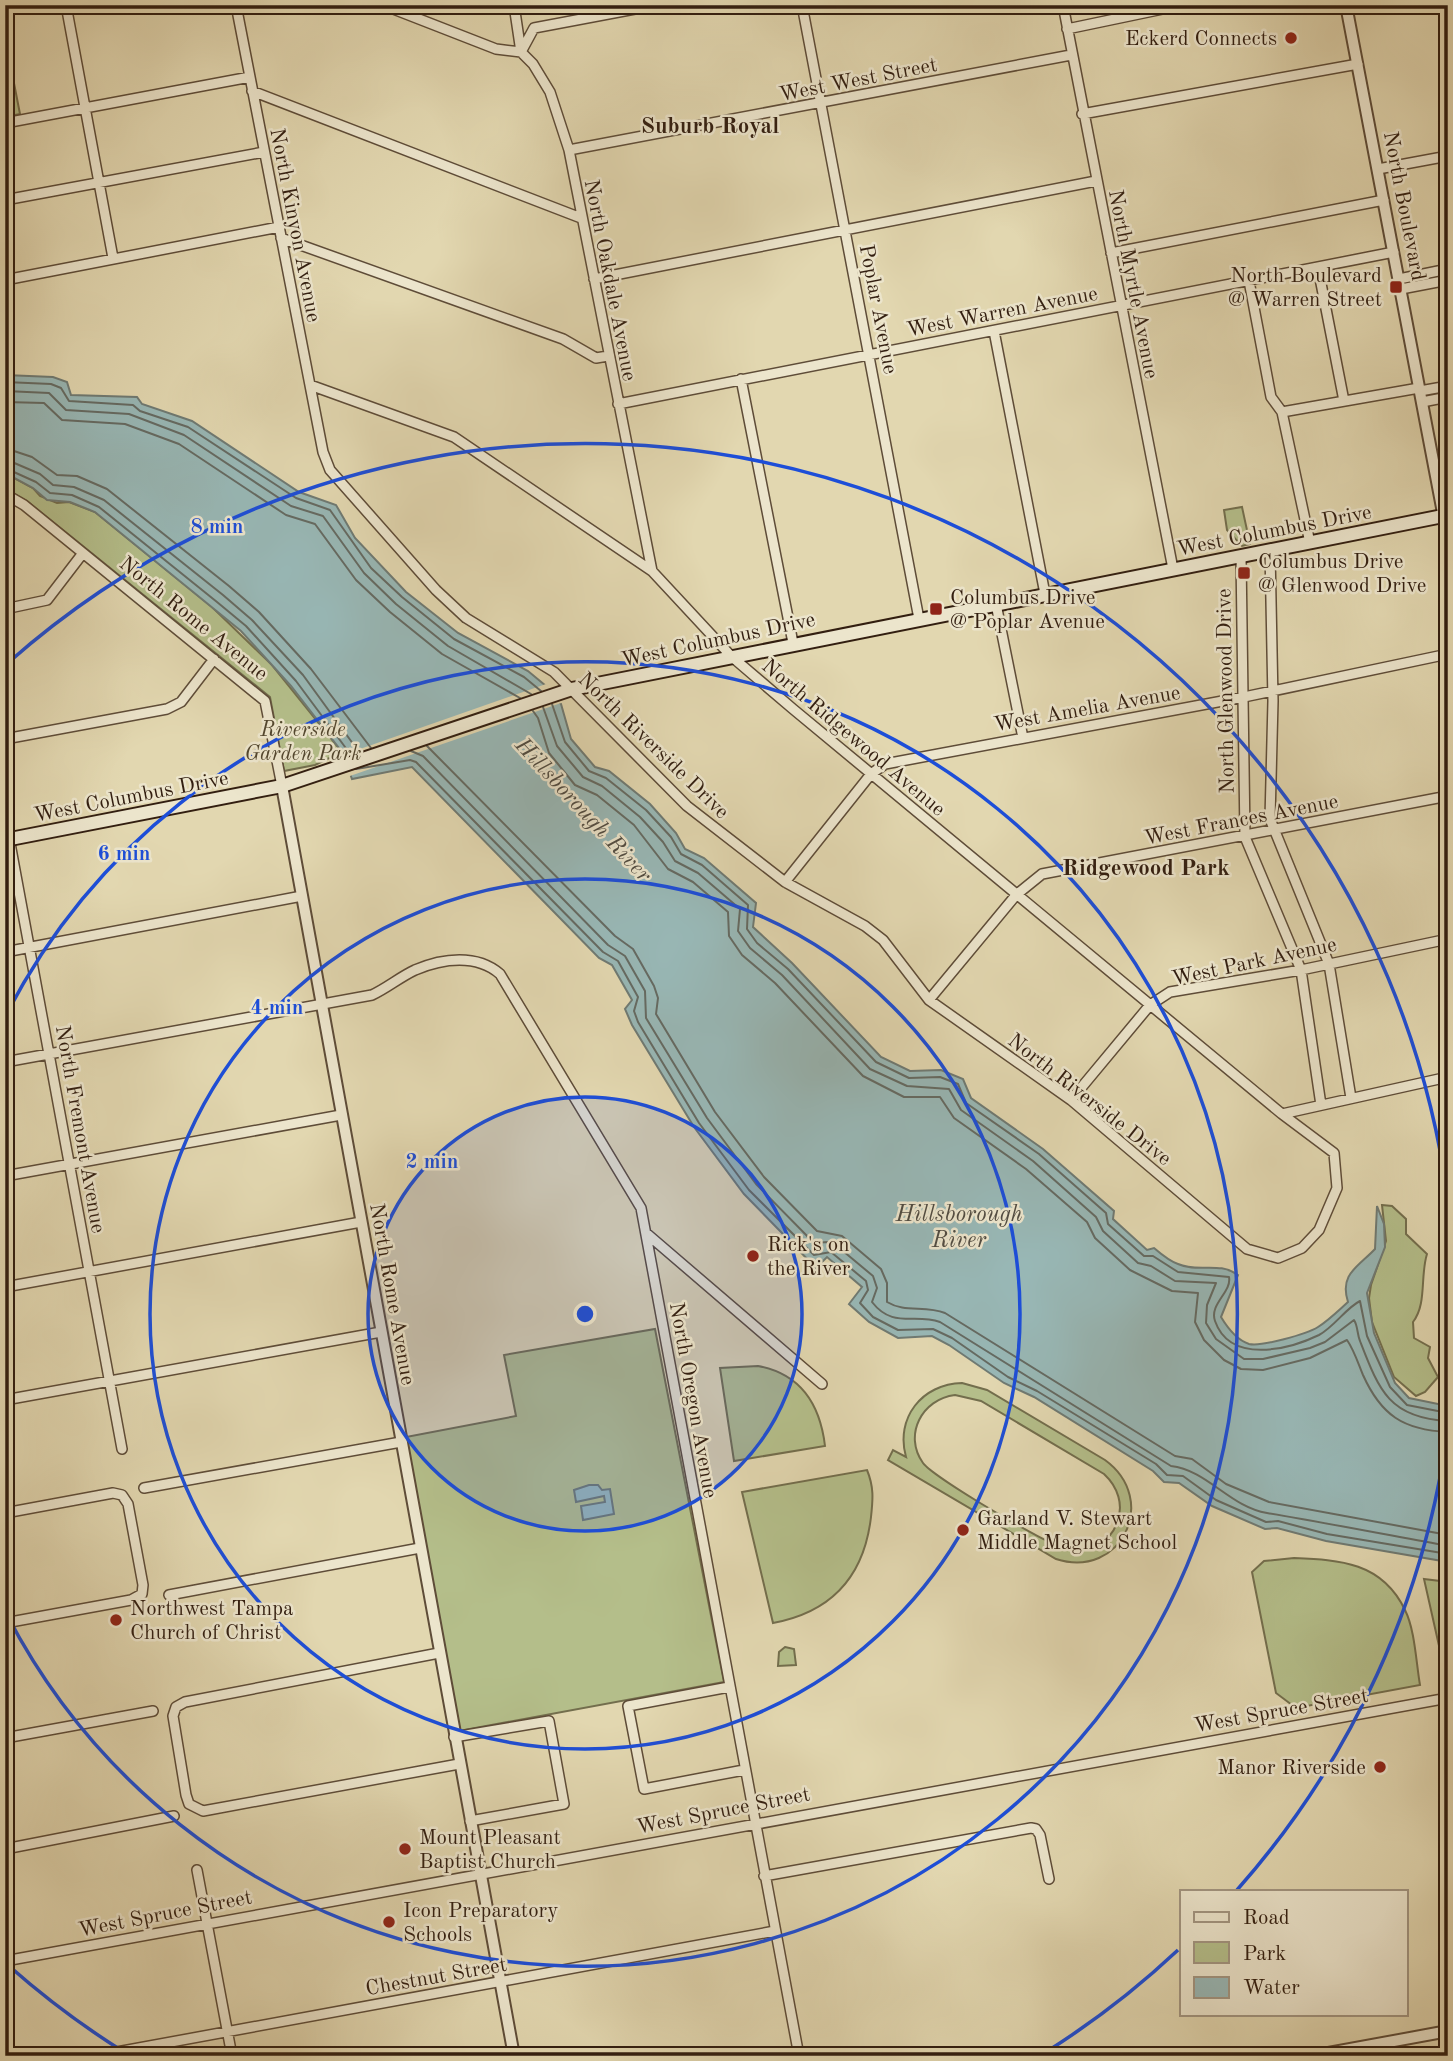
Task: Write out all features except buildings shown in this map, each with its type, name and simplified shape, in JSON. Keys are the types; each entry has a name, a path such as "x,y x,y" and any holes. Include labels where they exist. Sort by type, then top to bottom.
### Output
{"main road":[{"name":"West Columbus Drive","path":"8,839 282,786 572,689 793,643 1446,516"}],"street":[{"path":"65,5 101,182 113,258"},
{"name":"North Kinyon Avenue","path":"236,5 323,452"},
{"path":"383,5 496,49 521,52 534,28 656,5"},
{"name":"North Oakdale Avenue","path":"514,5 521,52 533,64 550,92 569,150 652,571"},
{"name":"Poplar Avenue","path":"802,5 919,619"},
{"name":"North Myrtle Avenue","path":"1063,5 1082,114 1173,569"},
{"path":"1067,29 1182,5"},
{"name":"North Boulevard","path":"1346,5 1446,516 1448,539"},
{"name":"West West Street","path":"569,150 1071,55"},
{"path":"1082,114 1358,64"},
{"path":"5,123 250,77"},
{"path":"252,91 581,218"},
{"path":"5,200 264,152"},
{"path":"1378,169 1448,156"},
{"path":"594,279 1096,181"},
{"path":"1111,253 1384,200"},
{"path":"5,280 279,227"},
{"path":"281,238 564,339 596,358 608,356"},
{"name":"West Warren Avenue","path":"618,404 1394,252"},
{"path":"1318,268 1344,401"},
{"path":"1400,284 1448,270"},
{"path":"1400,284 1448,280"},
{"path":"1249,281 1271,397 1282,412 1310,543"},
{"path":"994,331 1045,594"},
{"path":"741,379 793,643"},
{"name":"North Ridgewood Avenue","path":"310,385 454,437 652,571 731,656 1282,1114 1335,1153 1337,1188 1319,1230"},
{"path":"1282,412 1344,401 1420,394 1448,386"},
{"path":"1420,394 1448,397"},
{"name":"North Riverside Drive","path":"323,452 330,470 436,590 466,618 554,672 687,806 785,882 865,926 883,940 929,1000 1071,1101 1247,1249 1278,1258 1302,1248 1319,1230"},
{"name":"North Rome Avenue","path":"5,494 24,505 265,701 514,2056"},
{"name":"North Glenwood Drive","path":"1270,551 1273,690 1270,819 1329,964 1351,1098"},
{"path":"5,609 47,600 83,553"},
{"name":"North Glenwood Drive","path":"1241,557 1245,837 1301,970 1321,1105"},
{"path":"996,604 1023,737"},
{"name":"West Amelia Avenue","path":"785,882 871,774 885,764 1244,697 1448,654"},
{"path":"5,739 167,709 181,702 214,659"},
{"name":"West Frances Avenue","path":"929,1000 1016,895 1042,874 1274,832 1448,796"},
{"name":"North Fremont Avenue","path":"5,816 122,1449"},
{"path":"5,952 302,897"},
{"name":"West Park Avenue","path":"1071,1101 1150,1005 1170,992 1301,970 1448,939"},
{"name":"North Oregon Avenue","path":"5,1062 372,995 422,968 465,959 491,966 512,990 634,1192 641,1208 799,2056"},
{"path":"1282,1114 1448,1077"},
{"path":"5,1176 341,1115"},
{"path":"5,1287 361,1222"},
{"path":"646,1233 822,1384"},
{"path":"5,1400 381,1332"},
{"path":"144,1488 401,1442"},
{"path":"5,1513 113,1493 122,1495 128,1504 143,1585 142,1594 131,1600 5,1623"},
{"path":"169,1594 420,1548"},
{"path":"439,1653 176,1707 173,1716 189,1804 203,1811 459,1764"},
{"path":"729,1687 628,1706 644,1789 744,1770"},
{"name":"West Spruce Street","path":"5,1961 754,1822 1448,1698"},
{"path":"5,1738 153,1711"},
{"path":"454,1737 549,1721 564,1804 470,1821"},
{"path":"5,1849 174,1815"},
{"path":"764,1876 1031,1828 1036,1829 1040,1835 1049,1879"},
{"path":"197,1870 232,2056"},
{"name":"Chestnut Street","path":"95,2056 775,1931"},
{"path":"1312,2056 1448,2031"}],"green space":[{"path":"5,37 20,114 5,117"},
{"name":"Riverside Garden Park","path":"5,473 33,488 40,496 57,503 69,502 95,512 212,607 272,665 342,752 315,765 284,771 270,697 27,501 5,489"},
{"path":"1242,507 1250,544 1242,546 1227,530 1224,510"},
{"path":"1382,1205 1392,1206 1406,1219 1406,1234 1427,1254 1422,1298 1413,1322 1414,1338 1430,1347 1428,1358 1438,1377 1425,1392 1416,1396 1394,1377 1372,1322 1369,1298 1371,1285 1386,1241"},
{"path":"655,1329 724,1682 459,1731 406,1437 516,1416 504,1355"},
{"path":"758,1366 786,1376 806,1393 818,1417 825,1446 734,1461 720,1368"},
{"path":"962,1383 987,1390 1105,1460 1121,1477 1130,1495 1131,1514 1126,1532 1115,1547 1099,1558 1079,1562 1056,1559 888,1460 893,1450 906,1457 904,1429 915,1406 935,1390","holes":["955,1395 981,1401 1109,1479 1120,1503 1117,1523 1110,1536 1085,1550 1070,1550 1059,1546 969,1496 923,1463 915,1441 919,1420 925,1411 933,1403"]},
{"path":"867,1470 872,1493 871,1517 861,1557 852,1574 842,1588 812,1610 773,1623 742,1492"},
{"path":"1294,1558 1328,1560 1358,1567 1372,1573 1396,1594 1405,1610 1413,1636 1420,1685 1296,1708 1276,1693 1252,1572 1264,1561"},
{"path":"1424,1579 1448,1582 1448,1677 1446,1677"},
{"path":"785,1647 794,1649 796,1665 778,1666 779,1652"}],"water":[{"name":"Hillsborough River","path":"5,375 53,377 67,382 71,395 137,397 142,404 192,421 299,492 336,505 355,538 406,592 458,633 528,671 546,686 561,704 571,739 595,767 609,771 650,804 676,833 685,849 704,858 756,903 753,927 792,963 881,1057 910,1071 941,1070 963,1079 971,1098 1043,1149 1114,1211 1113,1219 1147,1250 1154,1248 1171,1261 1193,1268 1223,1269 1238,1275 1221,1317 1240,1340 1249,1344 1263,1344 1304,1333 1322,1324 1348,1302 1348,1278 1375,1249 1377,1206 1384,1224 1385,1247 1367,1293 1374,1333 1395,1383 1409,1398 1448,1406 1448,1562 1326,1541 1277,1528 1265,1529 1212,1506 1179,1483 1164,1482 1153,1471 1034,1397 1004,1383 932,1336 898,1338 869,1322 849,1304 862,1287 827,1257 816,1268 744,1194 694,1127 632,1025 625,1009 632,1000 612,965 599,958 412,767 352,779 342,752 291,686 241,631 95,512 70,502 47,500 33,488 5,473"},
{"path":"598,1485 602,1490 610,1489 614,1514 583,1520 581,1506 605,1502 604,1496 576,1502 574,1490"}],"pier":[{"path":"546,684 564,702 347,777 340,756"}],"place":[{"name":"Eckerd Connects","path":"1291,38"},
{"name":"North Boulevard @ Warren Street","path":"1396,287"},
{"name":"Columbus Drive @ Glenwood Drive","path":"1244,573"},
{"name":"Columbus Drive @ Poplar Avenue","path":"936,609"},
{"name":"Rick's on the River","path":"753,1256"},
{"name":"Garland V. Stewart Middle Magnet School","path":"963,1530"},
{"name":"Northwest Tampa Church of Christ","path":"116,1620"},
{"name":"Manor Riverside","path":"1380,1767"},
{"name":"Mount Pleasant Baptist Church","path":"405,1849"},
{"name":"Icon Preparatory Schools","path":"389,1922"}],"district":[{"name":"Suburb Royal","path":"710,125"},
{"name":"Ridgewood Park","path":"1146,867"}]}
